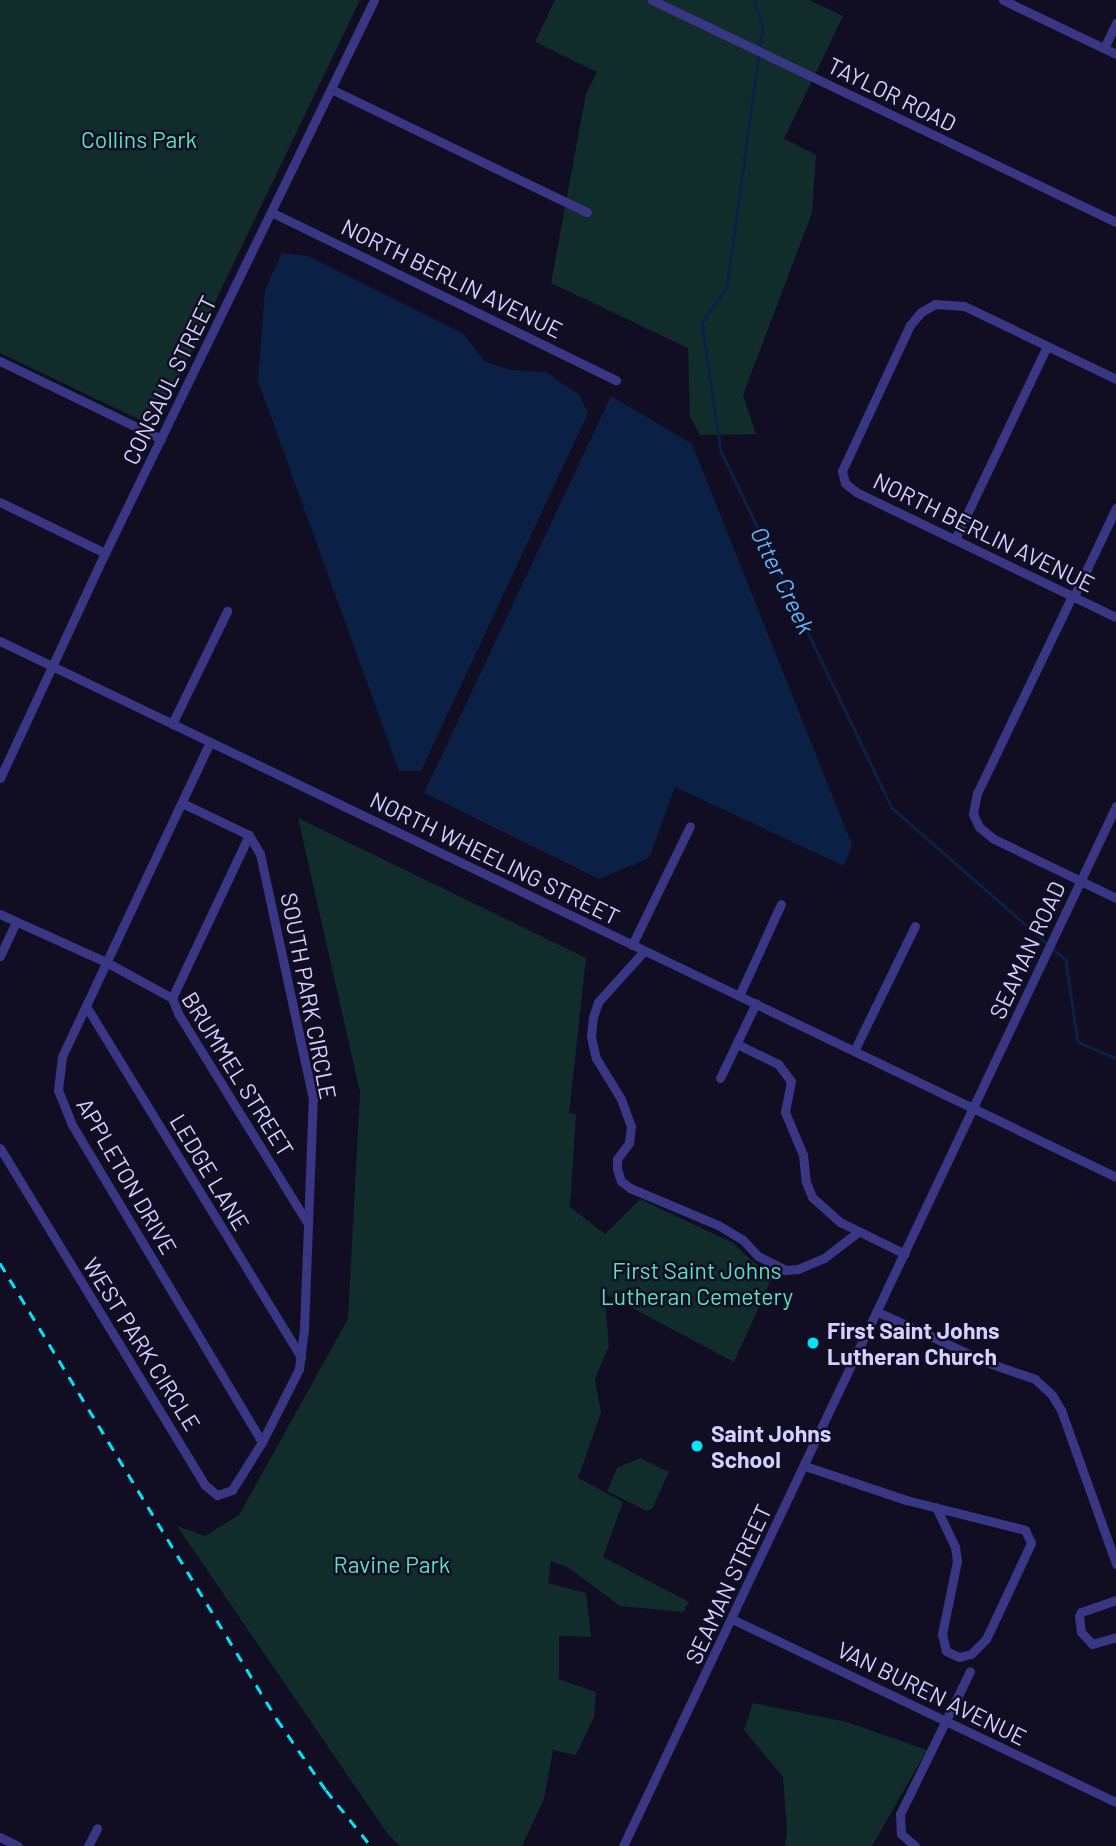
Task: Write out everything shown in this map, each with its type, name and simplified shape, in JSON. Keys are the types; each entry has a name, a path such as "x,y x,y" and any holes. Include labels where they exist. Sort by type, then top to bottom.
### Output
{"street":[{"name":"CONSAUL STREET","path":"0,778 105,553 374,0"},
{"name":"TAYLOR ROAD","path":"652,0 1116,222"},
{"path":"1003,0 1116,54"},
{"path":"1104,48 1116,23"},
{"path":"331,89 587,212"},
{"name":"NORTH BERLIN AVENUE","path":"271,212 616,380"},
{"name":"NORTH BERLIN AVENUE","path":"1047,346 964,306 935,304 921,312 910,325 845,460 842,475 847,485 856,492 1116,617"},
{"path":"955,539 1047,346 1116,379"},
{"path":"0,361 161,439"},
{"path":"0,502 105,553"},
{"path":"1116,508 977,793 974,819 982,832 994,839 1116,898"},
{"path":"172,724 227,611"},
{"name":"NORTH WHEELING STREET","path":"0,641 1116,1177"},
{"name":"APPLETON DRIVE","path":"210,742 59,1068 59,1099 261,1442"},
{"path":"172,998 249,835 182,803"},
{"name":"SEAMAN ROAD","path":"973,1110 1116,806"},
{"path":"632,945 690,826"},
{"name":"SOUTH PARK CIRCLE","path":"249,835 266,874 313,1099 301,1357 296,1378 261,1442"},
{"path":"740,996 781,904"},
{"name":"BRUMMEL STREET","path":"0,914 106,962 172,998 179,1015 308,1224"},
{"path":"0,956 16,921"},
{"path":"854,1051 915,926"},
{"path":"644,951 635,965 608,989 598,1002 593,1017 592,1037 596,1058 621,1099 631,1126 629,1143 617,1159 621,1181 630,1188 718,1225 743,1240 758,1256 785,1270 798,1269 824,1258 858,1231"},
{"path":"720,1078 756,1003"},
{"name":"LEDGE LANE","path":"86,1006 301,1357"},
{"path":"737,1044 778,1064 785,1071 790,1082 785,1112 803,1155 806,1182 812,1197 840,1222 905,1254"},
{"name":"SEAMAN STREET","path":"623,1846 973,1110"},
{"name":"WEST PARK CIRCLE","path":"0,1148 205,1485 217,1495 232,1490 261,1442"},
{"path":"878,1312 989,1363 1035,1379 1052,1395 1061,1410 1116,1563"},
{"path":"805,1466 936,1507 1015,1525 1025,1530 1031,1540 986,1639 971,1654 959,1657 946,1651 942,1634 957,1561 955,1547 936,1507"},
{"path":"1116,1600 1081,1612 1079,1616 1082,1633 1092,1644 1116,1637"},
{"name":"VAN BUREN AVENUE","path":"732,1619 1116,1802"},
{"path":"915,1846 905,1839 899,1828 903,1807 970,1671"},
{"path":"88,1846 97,1828"},
{"path":"0,1837 18,1846"}],"green space":[{"name":"Collins Park","path":"0,0 360,0 155,427 0,353"},
{"path":"555,0 809,0 843,16 784,139 816,155 812,213 743,395 756,434 700,435 690,417 688,348 551,283 586,94 597,72 535,42"},
{"name":"Ravine Park","path":"298,818 586,958 569,1113 576,1114 570,1207 605,1234 640,1199 733,1243 753,1262 774,1273 734,1362 604,1293 609,1346 595,1379 601,1413 578,1478 623,1502 603,1557 689,1602 683,1612 620,1606 569,1568 551,1561 548,1583 586,1593 591,1637 559,1636 559,1679 596,1692 594,1717 576,1755 553,1750 544,1799 522,1846 400,1846 387,1833 177,1526 205,1536 239,1515 348,1319 360,1092"},
{"path":"640,1458 669,1472 652,1509 646,1511 607,1491 617,1468"},
{"path":"753,1703 847,1722 927,1750 872,1846 785,1846 787,1830 783,1777 744,1730"}],"water":[{"path":"282,253 308,256 464,334 484,361 511,370 546,372 579,395 588,413 421,771 399,771 258,381 265,290"},
{"path":"611,396 692,444 852,845 844,866 675,787 649,858 599,879 424,793"}],"waterway":[{"name":"Otter Creek","path":"754,0 763,27 760,48"},
{"name":"Otter Creek","path":"759,55 727,288 702,323 721,451 892,808 1066,960 1078,1042 1116,1058"}],"railway":[{"path":"0,1263 277,1719 326,1790 371,1846"}],"place":[{"name":"First Saint Johns Lutheran Church","path":"813,1343"},
{"name":"Saint Johns School","path":"697,1446"}],"park label":[{"name":"First Saint Johns Lutheran Cemetery","path":"697,1283"}]}
